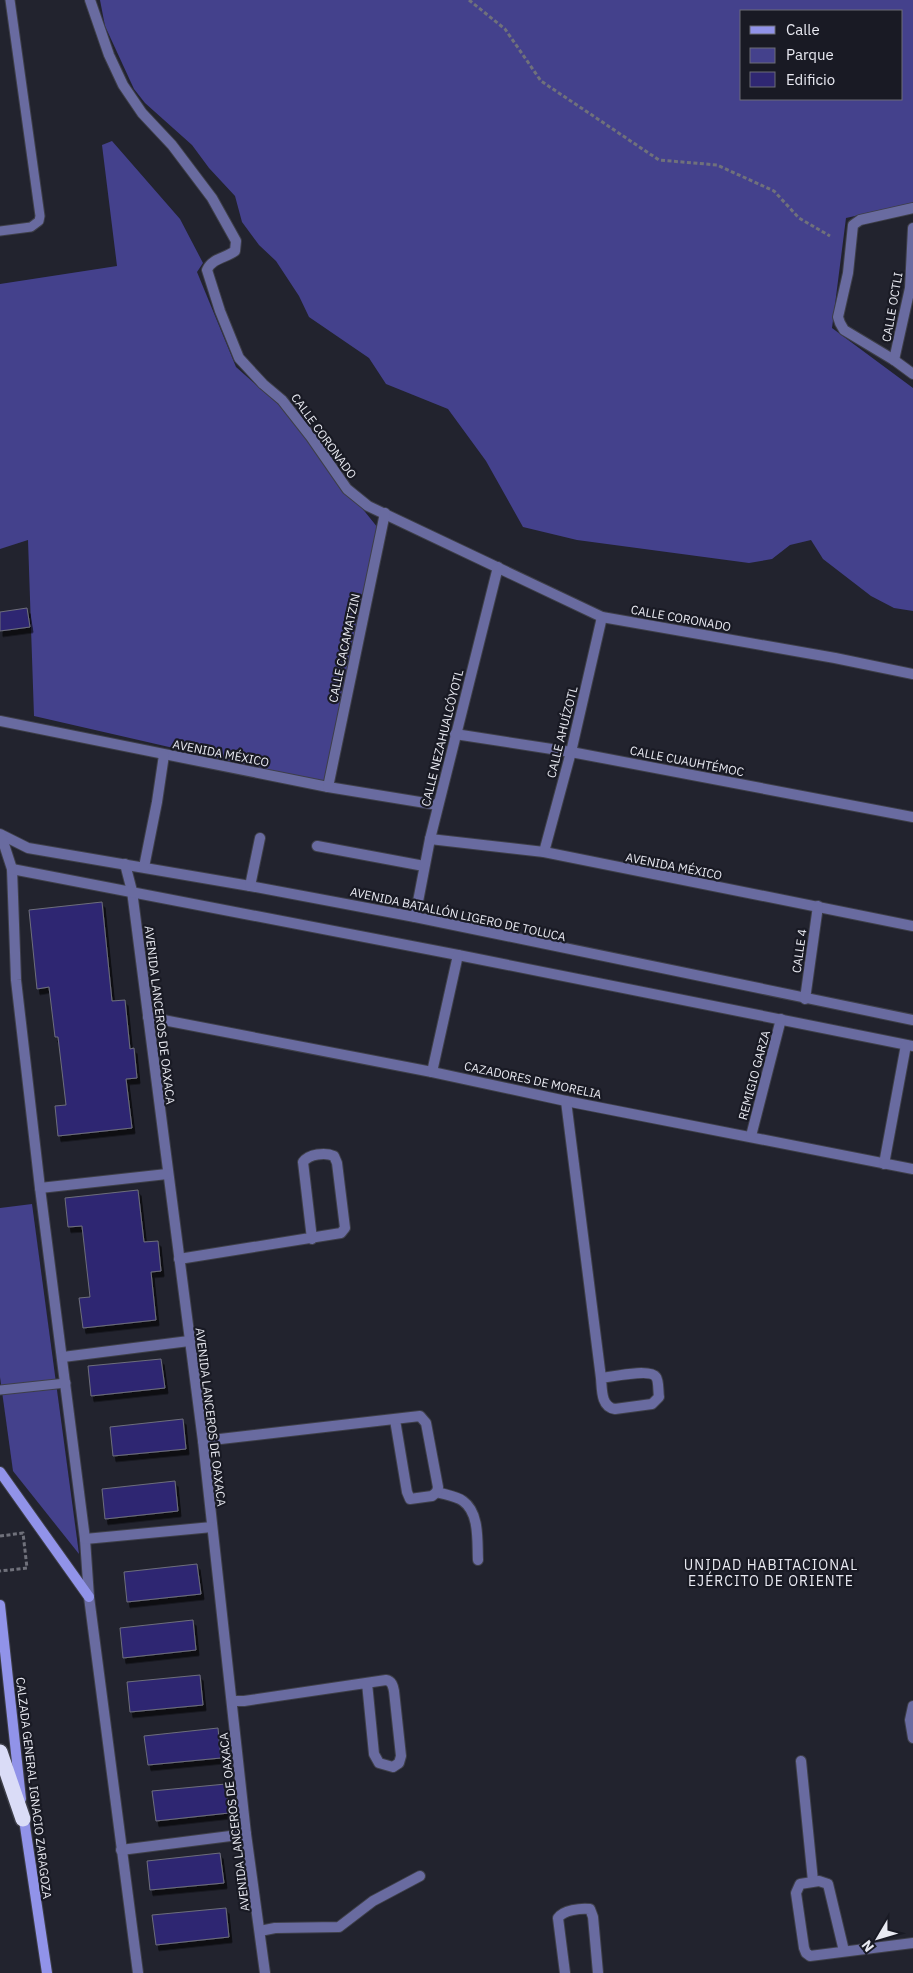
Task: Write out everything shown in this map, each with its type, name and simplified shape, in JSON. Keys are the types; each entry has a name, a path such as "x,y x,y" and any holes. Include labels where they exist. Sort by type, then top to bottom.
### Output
{"highway":[{"path":"0,1752 23,1819"}],"main road":[{"path":"0,1472 89,1597"},
{"name":"CALZADA GENERAL IGNACIO ZARAGOZA","path":"0,1605 23,1819 47,1973"}],"street":[{"name":"CALLE CORONADO","path":"90,0 109,55 123,85 142,113 196,175 212,198 236,241 235,251 215,260 209,265 207,270 220,311 239,358 263,384 282,400 311,437 347,489 368,506 602,617 835,658 913,674"},
{"path":"913,208 860,220 853,225 848,273 838,316 844,330 894,360 913,374"},
{"name":"CALLE OCTLI","path":"894,360 910,288 913,228"},
{"name":"CALLE CACAMATZIN","path":"328,787 385,513"},
{"name":"CALLE NEZAHUALCÓYOTL","path":"415,917 438,805 498,567"},
{"name":"CALLE AHUÍZOTL","path":"544,852 571,752 602,617"},
{"name":"AVENIDA MÉXICO","path":"0,721 328,787 438,805"},
{"name":"CALLE CUAUHTÉMOC","path":"455,734 571,752 913,817"},
{"path":"144,867 164,755"},
{"path":"0,834 12,870 16,980 40,1188 85,1539 89,1597 137,1968 132,1973"},
{"name":"AVENIDA BATALLÓN LIGERO DE TOLUCA","path":"0,834 28,848 144,867 415,917 913,1020"},
{"path":"250,886 260,838"},
{"name":"AVENIDA MÉXICO","path":"430,839 544,852 913,926"},
{"path":"317,846 424,866"},
{"name":"AVENIDA LANCEROS DE OAXACA","path":"125,864 132,891 167,1174 203,1441 246,1834 266,1973"},
{"path":"12,870 132,891 910,1046 884,1164"},
{"name":"CALLE 4","path":"805,998 818,906"},
{"path":"432,1072 458,955"},
{"name":"CAZADORES DE MORELIA","path":"148,1017 913,1169"},
{"name":"REMIGIO GARZA","path":"751,1136 781,1019"},
{"path":"566,1101 600,1378 604,1403 612,1409 652,1404 659,1397 657,1379 652,1373 644,1372 600,1378"},
{"path":"179,1259 312,1239 344,1231 337,1163 334,1156 328,1154 308,1157 303,1162 312,1239"},
{"path":"40,1188 167,1174"},
{"path":"63,1357 189,1341"},
{"path":"203,1441 417,1416 424,1420 438,1487 437,1492 432,1496 410,1498 407,1492 395,1420"},
{"path":"437,1492 456,1497 465,1502 476,1523 478,1560"},
{"path":"85,1539 212,1527"},
{"path":"232,1701 386,1680 392,1683 393,1687 401,1756 399,1763 393,1767 379,1763 374,1754 366,1683"},
{"path":"913,1706 910,1720 913,1738"},
{"path":"801,1761 813,1882"},
{"path":"121,1850 246,1834"},
{"path":"260,1931 275,1928 339,1927 372,1901 420,1876"},
{"path":"844,1951 830,1888 824,1881 800,1884 797,1888 806,1953 815,1956 913,1944"},
{"path":"565,1973 559,1915 588,1909 593,1917 598,1973"}],"lane":[{"path":"0,231 32,227 39,221 40,216 10,0"},
{"path":"0,1390 66,1383"}],"path":[{"path":"469,0 505,29 541,81 658,160 717,165 774,191 799,218 830,236"},
{"path":"0,1536 23,1533 27,1568 0,1571"}],"green space":[{"path":"100,0 913,0 913,203 846,218 832,328 913,388 913,611 894,608 871,596 823,559 811,540 790,545 772,559 749,563 577,540 523,527 486,461 448,409 386,384 369,358 309,317 299,296 276,261 259,245 242,222 235,196 209,168 192,145 145,103 134,89 105,26"},
{"path":"112,141 180,219 203,263 197,272 236,367 279,405 378,528 326,783 34,716 28,540 0,549 0,284 117,266 102,145"},
{"path":"32,1204 79,1554 13,1471 0,1377 0,1208"}],"building":[{"path":"27,608 30,627 0,631 0,612"},
{"path":"102,902 112,1001 125,1000 130,1049 134,1048 137,1078 126,1079 132,1128 58,1136 55,1106 66,1105 58,1037 55,1037 49,987 37,989 29,910"},
{"path":"138,1190 144,1242 158,1241 161,1271 151,1272 156,1320 83,1328 79,1298 90,1297 82,1226 68,1227 65,1198"},
{"path":"161,1359 165,1388 91,1396 88,1366"},
{"path":"183,1419 186,1449 113,1456 110,1427"},
{"path":"175,1481 178,1511 105,1519 102,1489"},
{"path":"197,1564 201,1594 127,1602 124,1572"},
{"path":"193,1620 196,1650 123,1658 120,1628"},
{"path":"200,1675 203,1705 130,1712 127,1682"},
{"path":"218,1728 221,1758 148,1765 144,1736"},
{"path":"226,1784 229,1813 156,1821 152,1791"},
{"path":"220,1853 224,1883 150,1890 147,1861"},
{"path":"226,1908 229,1937 156,1945 152,1915"}],"district":[{"name":"UNIDAD HABITACIONAL EJÉRCITO DE ORIENTE","path":"771,1574"}]}
